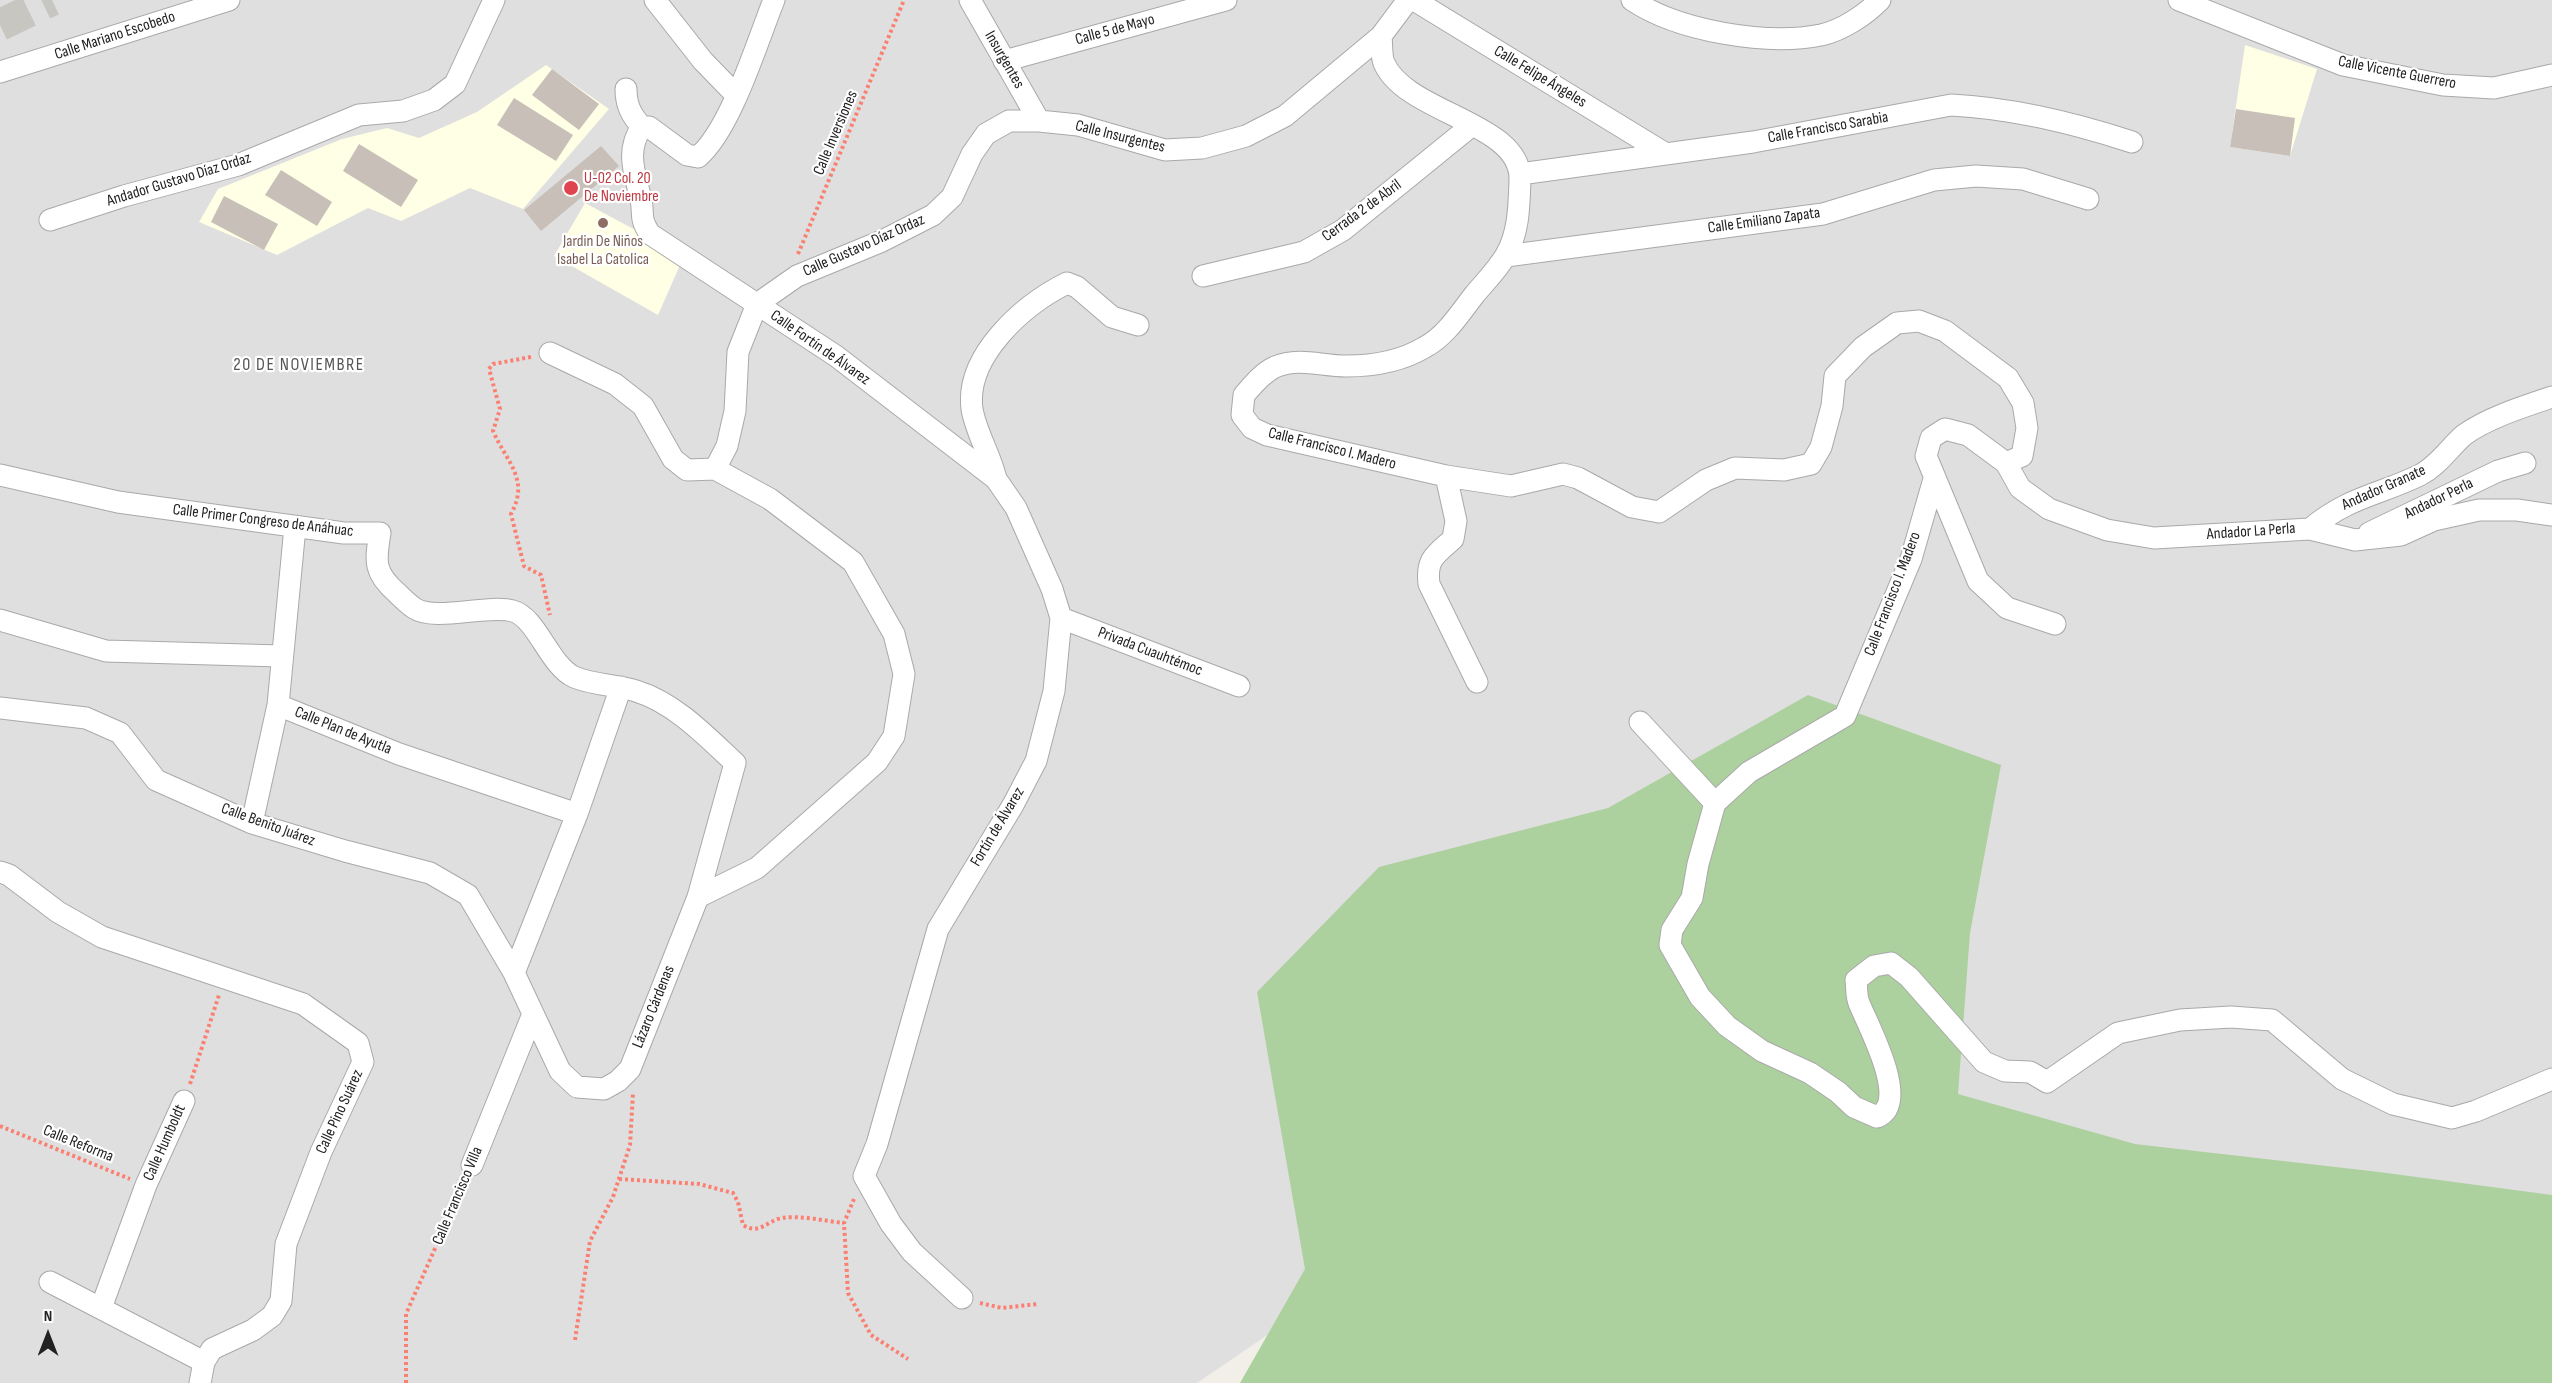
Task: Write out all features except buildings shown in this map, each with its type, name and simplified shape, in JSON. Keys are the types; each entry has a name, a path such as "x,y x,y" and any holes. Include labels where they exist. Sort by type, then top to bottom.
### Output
{"street":[{"name":"Calle Mariano Escobedo","path":"0,72 229,0"},
{"name":"Andador Gustavo Díaz Ordaz","path":"50,220 124,196 238,165 359,115 403,111 434,100 455,84 494,0"},
{"path":"655,0 702,61 736,95"},
{"path":"626,88 626,103 642,127 656,131 687,155 698,157 709,148 736,95 774,0"},
{"name":"Insurgentes","path":"970,0 1039,121"},
{"name":"Calle 5 de Mayo","path":"1004,61 1226,0"},
{"name":"Calle Insurgentes","path":"1039,121 1078,125 1165,150 1202,148 1246,136 1284,116 1381,36 1408,0"},
{"name":"Calle Felipe Ángeles","path":"1414,0 1666,154"},
{"path":"1632,0 1698,28 1763,38 1822,35 1863,16 1880,0"},
{"name":"Calle Vicente Guerrero","path":"2179,0 2343,65 2443,85 2494,88 2552,75"},
{"path":"1381,36 1383,62 1394,78 1407,90 1495,138 1511,152 1520,174"},
{"name":"Calle Francisco Sarabia","path":"1520,174 1753,141 1951,105 1978,106 2086,127 2132,142"},
{"name":"Calle Gustavo Díaz Ordaz","path":"757,304 797,276 882,241 933,215 952,197 972,154 987,134 1010,121 1039,121"},
{"name":"Cerrada 2 de Abril","path":"1203,276 1304,252 1343,230 1472,126"},
{"name":"Calle Fortín de Álvarez","path":"642,127 634,146 632,164 641,200 641,221 650,234 836,356 996,479"},
{"name":"Calle Francisco I. Madero","path":"1520,174 1518,223 1506,255 1447,329 1427,346 1408,356 1380,363 1346,366 1296,361 1273,368 1244,395 1242,415 1252,428 1267,435 1446,476 1511,486 1563,474 1578,478 1632,507 1659,512 1706,480 1735,468 1784,470 1811,464 1821,447 1832,406 1835,376 1863,347 1897,323 1918,321 1945,331 2007,378 2022,403 2027,428 2022,456 2006,463 1968,435 1945,429 1931,438 1926,456 1934,478 1911,559 1845,716 1749,772 1715,803"},
{"name":"Calle Emiliano Zapata","path":"1506,255 1823,214 1934,180 1976,176 2023,179 2088,199"},
{"path":"996,479 972,410 974,379 992,346 1031,305 1067,283 1077,287 1112,317 1138,325"},
{"path":"715,469 727,446 735,411 738,352 757,304"},
{"path":"550,353 615,384 643,406 673,459 687,470 715,469 771,499 853,562 894,634 904,674 894,736 877,762 757,868 698,897"},
{"name":"Andador Granate","path":"2310,529 2331,511 2420,475 2437,463 2447,450 2467,434 2523,406 2552,397"},
{"name":"Andador La Perla","path":"2006,463 2020,488 2049,509 2107,530 2154,538 2310,529 2355,540 2401,535 2434,520 2480,510 2517,510 2552,515"},
{"name":"Andador Perla","path":"2355,540 2498,471 2525,463"},
{"name":"Calle Primer Congreso de Anáhuac","path":"0,475 118,502 344,533 380,533 375,560 383,581 416,610 441,613 490,609 514,611 527,621"},
{"path":"1446,476 1456,521 1453,539 1434,555 1427,567 1429,584 1477,682"},
{"path":"1934,478 1978,581 2007,608 2055,624"},
{"name":"Fortín de Álvarez","path":"864,1176 877,1144 938,929 1013,805 1036,761 1054,691 1061,618 1052,589 1020,518 996,479"},
{"name":"Calle Plan de Ayutla","path":"295,527 278,705 399,754 577,814"},
{"name":"Privada Cuauhtémoc","path":"1061,618 1239,686"},
{"path":"0,620 106,651 281,656"},
{"path":"514,973 577,814 621,687 574,676 557,662 527,621"},
{"name":"Lázaro Cárdenas","path":"514,973 560,1071 577,1087 604,1089 618,1081 630,1069 698,897 735,763 683,716 639,691 621,687"},
{"path":"252,822 278,705"},
{"name":"Calle Benito Juárez","path":"0,708 86,718 120,733 156,780 252,822 345,851 430,873 468,895 514,973"},
{"path":"1640,722 1715,803 1698,864 1692,898 1672,930 1670,945 1700,998 1727,1026 1762,1051 1810,1073 1865,1113 1877,1117 1884,1114 1890,1104 1891,1092 1872,1029 1858,1000 1856,980 1874,966 1891,963 1909,977 1984,1062 2005,1071 2030,1072 2047,1082 2118,1033 2180,1020 2231,1017 2272,1020 2342,1079 2393,1104 2452,1118 2476,1111 2552,1078"},
{"name":"Calle Pino Suárez","path":"0,872 9,875 58,912 102,936 303,1004 358,1043 363,1062 321,1152 286,1244 281,1301 272,1316 253,1330 212,1349 202,1373 174,1349 50,1282"},
{"name":"Calle Francisco Villa","path":"472,1165 533,1014"},
{"name":"Calle Humboldt","path":"101,1308 146,1185 184,1101"},
{"path":"864,1176 891,1224 912,1252 962,1298"}],"path":[{"name":"Calle Inversiones","path":"797,276 798,255 904,0"},
{"path":"527,621 546,624 550,617 548,598 541,575 524,566 511,514 519,499 520,483 493,431 500,409 489,369 493,364 550,353"},
{"name":"Calle Humboldt","path":"184,1101 224,977"},
{"path":"574,1340 590,1241 613,1197 630,1145 634,1102 630,1069"},
{"name":"Calle Reforma","path":"0,1126 146,1185"},
{"name":"Calle Francisco Villa","path":"406,1383 406,1314 472,1165"},
{"path":"864,1176 844,1223 848,1293 871,1335 908,1359"},
{"path":"619,1179 699,1184 733,1193 738,1202 743,1225 750,1229 763,1229 772,1221 785,1218 844,1223"},
{"path":"962,1298 1002,1308 1038,1304"}],"shaded area":[{"path":"0,0 2552,0 2552,1383 2179,1383 1610,1101 1197,1383 0,1383"},
{"path":"2245,45 2317,69 2290,156 2230,147"},
{"path":"546,65 609,109 523,209 470,188 401,221 368,208 277,255 199,222 218,189 342,139 387,128 419,138 477,112"},
{"path":"585,203 684,256 658,315 554,256"}],"green space":[{"path":"1808,695 2001,765 1970,933 1958,1094 2135,1144 2379,1172 2552,1195 2552,1383 1240,1383 1305,1269 1257,992 1379,867 1608,808"}],"tunnel":[{"path":"0,25 52,0"}],"place":[{"name":"U-02 Col. 20 De Noviembre","path":"571,188"},
{"name":"Jardin De Niños Isabel La Catolica","path":"603,223"}],"district":[{"name":"20 DE NOVIEMBRE","path":"299,365"}]}
